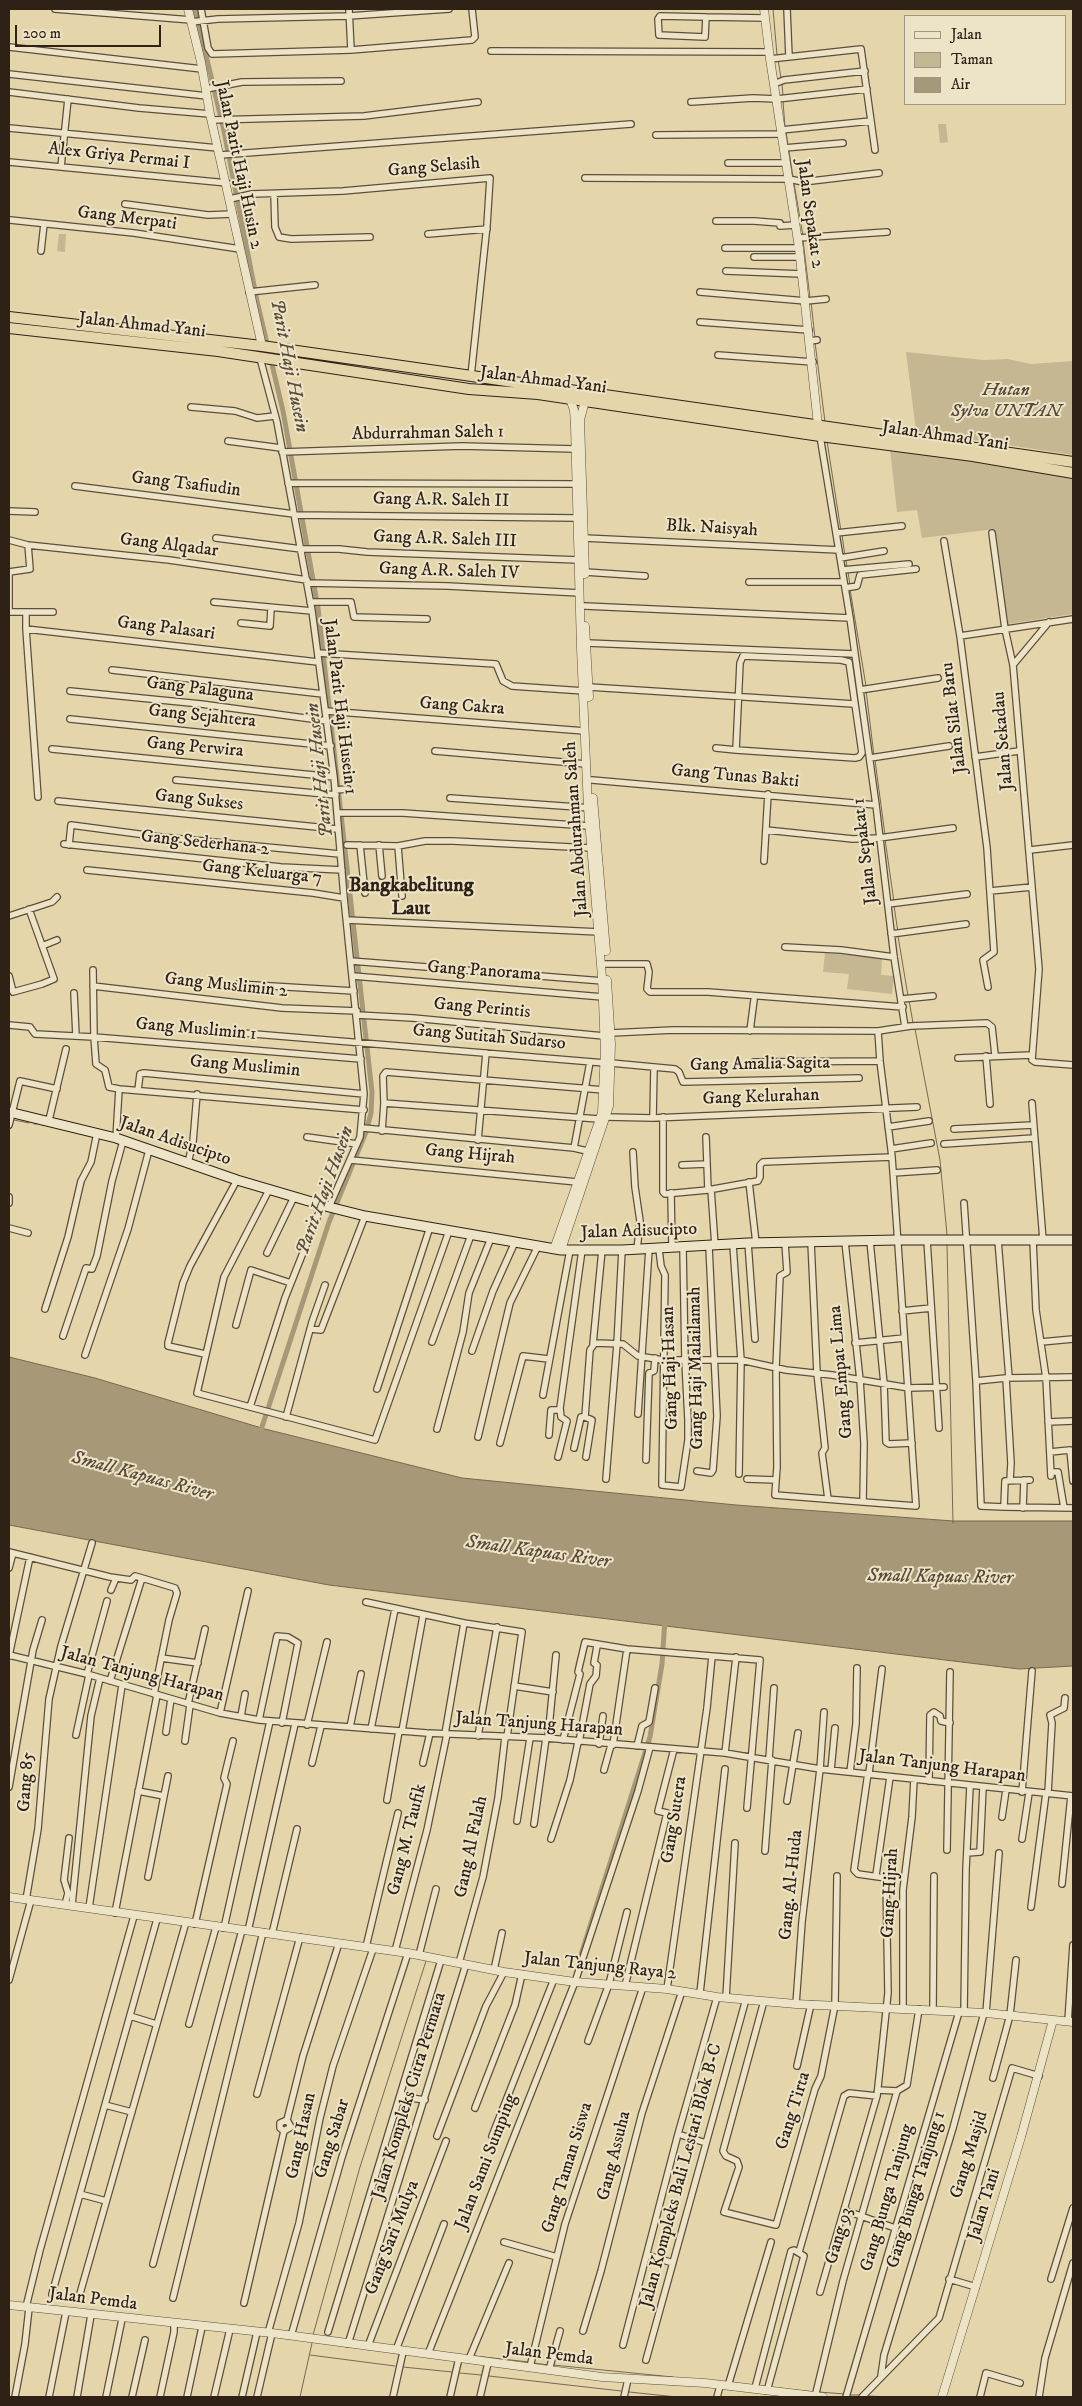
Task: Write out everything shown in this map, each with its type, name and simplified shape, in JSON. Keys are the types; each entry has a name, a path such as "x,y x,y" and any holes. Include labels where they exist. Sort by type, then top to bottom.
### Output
{"highway":[{"name":"Jalan Ahmad Yani","path":"9,317 263,347 471,376 824,431 1073,473"},
{"path":"78,336 80,324"},
{"name":"Jalan Ahmad Yani","path":"9,328 267,359 429,383 779,424"},
{"path":"429,383 430,371"},
{"name":"Jalan Ahmad Yani","path":"824,431 1073,462"}],"main road":[{"name":"Jalan Adisucipto","path":"10,1112 49,1120 120,1140 237,1180 327,1207 365,1216 562,1250 637,1250 752,1243 897,1240 1073,1240"}],"street":[{"path":"55,9 192,21 349,16 449,9"},
{"name":"Jalan Parit Haji Husin 2","path":"188,9 207,91 225,153 227,183 232,198 233,214 257,328 263,347"},
{"path":"202,9 202,20 208,48 212,54 351,50 472,40 475,37 472,9"},
{"path":"349,9 351,50"},
{"name":"Jalan Sepakat 2","path":"764,9 778,82 778,99 787,148 787,163 794,180 796,225 802,238 799,248 800,257 802,274 810,303 809,330 813,341 813,362 824,431"},
{"path":"786,9 789,57"},
{"path":"706,17 705,37 659,34 658,19 660,16 765,18"},
{"path":"9,47 202,69"},
{"path":"491,50 789,57 861,49 875,150"},
{"path":"778,82 865,71"},
{"path":"9,74 207,91 242,82 341,81"},
{"path":"691,102 753,98 778,99 867,88"},
{"path":"9,92 215,118 364,116 478,102"},
{"path":"61,167 68,99"},
{"path":"225,153 230,118"},
{"path":"656,136 784,131 871,121"},
{"name":"Alex Griya Permai I","path":"9,128 225,153 631,124"},
{"path":"787,148 843,143"},
{"name":"Alex Griya Permai I","path":"9,162 227,183"},
{"path":"728,162 787,163"},
{"path":"585,178 794,180 879,173"},
{"name":"Gang Selasih","path":"232,198 386,188 488,176 491,181 487,229 471,376"},
{"path":"274,194 278,237 292,239 370,237"},
{"path":"125,204 208,215 233,214"},
{"name":"Gang Merpati","path":"10,220 134,233 240,249"},
{"path":"716,221 754,221 780,223 780,226 796,225"},
{"path":"42,250 44,224"},
{"path":"428,234 487,229"},
{"path":"802,238 887,232"},
{"path":"725,248 799,248"},
{"path":"754,257 800,257"},
{"path":"726,271 802,274"},
{"path":"249,292 315,285"},
{"path":"700,292 810,303 826,299"},
{"path":"700,322 809,330"},
{"path":"718,355 813,362"},
{"name":"Jalan Parit Haji Husein 1","path":"250,1407 291,1283 327,1207 355,1161 357,1144 364,1128 362,1043 354,991 358,976 344,898 340,854 343,845 338,829 340,813 335,792 327,722 328,711 318,662 320,653 312,611 305,549 292,483 275,416 267,359"},
{"name":"Jalan Abdurahman Saleh","path":"562,1250 578,1182 588,1151 609,1106 608,1035 603,997 589,826 592,780 583,616 585,606 584,538 574,410 570,399"},
{"name":"Jalan Abdurahman Saleh","path":"585,401 577,444 577,518 580,593 586,643 586,764 606,964 607,1024"},
{"path":"191,406 234,411 257,418 275,416"},
{"name":"Jalan Sepakat 1","path":"824,431 839,550 845,557 854,654 864,689 874,758 876,805 884,837 889,904 896,933 894,956 904,998 903,1007 911,1026"},
{"name":"Abdurrahman Saleh 1","path":"228,441 283,451 577,444"},
{"path":"292,483 576,484"},
{"name":"Gang Tsafiudin","path":"75,486 297,514"},
{"path":"9,511 35,512"},
{"name":"Gang A.R. Saleh II","path":"297,514 577,518"},
{"path":"838,533 902,526"},
{"name":"Jalan Sekadau","path":"992,533 1005,629 1013,665 1030,850 1039,969 1032,1055"},
{"name":"Gang A.R. Saleh III","path":"216,538 305,549 579,560"},
{"name":"Blk. Naisyah","path":"584,538 839,550"},
{"name":"Gang Alqadar","path":"9,540 19,541 28,545 169,560 317,583"},
{"name":"Jalan Silat Baru","path":"944,541 960,636 987,848 994,952 983,960 988,987"},
{"path":"28,545 30,569 9,574 9,612 53,612"},
{"path":"845,557 884,551"},
{"path":"846,570 909,564"},
{"path":"750,582 847,586 858,585 858,577 860,575 916,569"},
{"path":"585,572 645,576"},
{"name":"Gang A.R. Saleh IV","path":"317,583 448,586 580,593"},
{"path":"214,602 312,611"},
{"path":"312,602 351,602 354,618 427,619"},
{"path":"585,606 850,618"},
{"path":"241,623 270,626 271,608"},
{"path":"26,612 38,797"},
{"path":"960,636 1073,619"},
{"path":"1013,665 1049,622"},
{"name":"Gang Palasari","path":"26,629 318,662"},
{"path":"586,643 854,654"},
{"path":"320,653 496,664 503,681 512,686 738,696 854,704"},
{"path":"716,748 736,750 859,757 862,753 847,661 745,655 740,663 736,750"},
{"path":"112,670 323,694"},
{"path":"864,689 938,678"},
{"name":"Gang Palaguna","path":"70,691 201,704 327,722"},
{"name":"Gang Cakra","path":"328,711 585,731"},
{"name":"Gang Sejahtera","path":"70,719 331,746"},
{"path":"874,758 950,746"},
{"name":"Gang Perwira","path":"52,748 334,777"},
{"path":"435,751 586,764"},
{"path":"975,757 1020,751"},
{"path":"176,780 335,792 348,789"},
{"name":"Gang Tunas Bakti","path":"592,780 876,805"},
{"path":"764,861 768,794"},
{"path":"450,798 591,808"},
{"name":"Gang Sukses","path":"58,801 338,829"},
{"path":"340,813 403,813 589,826"},
{"name":"Gang Sederhana 2","path":"340,854 160,837 71,826 67,845 281,867 342,870"},
{"path":"766,830 853,839 953,828"},
{"path":"343,845 398,846 425,842 453,841 591,848"},
{"path":"360,845 365,894"},
{"path":"378,845 382,876"},
{"path":"1030,850 1073,845"},
{"path":"398,846 402,896"},
{"name":"Gang Keluarga 7","path":"87,870 313,892 344,898"},
{"path":"990,891 1032,887"},
{"path":"889,904 966,894"},
{"path":"9,916 56,900 57,897"},
{"path":"9,976 13,992 54,979 29,909"},
{"path":"347,920 599,932"},
{"path":"896,933 966,924"},
{"path":"42,946 57,940"},
{"path":"785,947 841,950 894,956"},
{"path":"354,961 603,980"},
{"path":"606,964 647,964 649,972 647,990 650,992 708,992 903,1007"},
{"path":"93,970 96,1064 105,1070 109,1086 119,1089 197,1094 364,1110"},
{"name":"Gang Panorama","path":"358,976 603,997"},
{"path":"238,984 354,991"},
{"name":"Gang Muslimin 2","path":"93,986 273,1007 357,1013"},
{"path":"74,993 76,1036"},
{"path":"904,998 933,996"},
{"path":"750,1031 754,1000"},
{"name":"Gang Perintis","path":"357,1013 608,1035 673,1030 850,1029 878,1031"},
{"path":"785,1243 787,1272 780,1276 776,1367 775,1496 916,1506 892,1157 878,1031 911,1026 987,1023 992,1027 995,1055"},
{"name":"Gang Muslimin 1","path":"9,1025 30,1027 35,1034 94,1037 361,1059"},
{"name":"Gang Sutitah Sudarso","path":"206,1030 608,1063"},
{"path":"49,1120 66,1049"},
{"path":"478,1140 486,1053"},
{"path":"958,1058 1032,1055 1035,1062 1073,1065"},
{"path":"986,1056 990,1104"},
{"path":"754,1062 880,1061"},
{"path":"574,1148 590,1062"},
{"name":"Jalan Abdurahman Saleh","path":"572,1207 603,1118 604,1090 608,1063"},
{"name":"Gang Amalia Sagita","path":"608,1063 675,1069 679,1072 683,1082 859,1078"},
{"path":"653,1118 654,1068"},
{"name":"Gang Muslimin","path":"138,1090 140,1074 144,1072 364,1094"},
{"path":"382,1131 384,1104 383,1076 386,1072 604,1090"},
{"path":"9,1125 10,1112 20,1081 56,1088"},
{"path":"63,1336 86,1268 92,1269 94,1262 120,1140 119,1089"},
{"path":"188,1163 193,1142 197,1094"},
{"path":"1032,1102 1043,1240"},
{"name":"Gang Kelurahan","path":"384,1104 580,1118 653,1118 917,1107"},
{"path":"663,1117 663,1192 671,1193 709,1189 759,1180 760,1165 763,1162 892,1157"},
{"path":"888,1127 929,1121"},
{"path":"954,1129 1033,1125"},
{"path":"364,1128 574,1148 588,1151"},
{"path":"45,1309 68,1237 81,1180 90,1162 97,1134"},
{"path":"307,1137 357,1144"},
{"name":"Gang Haji Malailamah","path":"697,1471 711,1473 714,1469 717,1416 712,1358 712,1246 706,1137"},
{"path":"944,1144 1034,1138"},
{"path":"891,1149 931,1143"},
{"path":"84,1355 128,1229 149,1150"},
{"path":"633,1152 640,1222 637,1250"},
{"name":"Gang Hijrah","path":"355,1161 578,1182"},
{"path":"682,1165 707,1164"},
{"path":"893,1174 937,1170"},
{"path":"205,1354 168,1346 168,1343 183,1283 190,1266 237,1180"},
{"path":"749,1182 755,1339"},
{"path":"269,1190 224,1278 196,1394 375,1440 449,1231"},
{"path":"671,1193 672,1248"},
{"path":"9,1197 9,1203"},
{"path":"266,1253 294,1197"},
{"path":"964,1203 976,1381 980,1505 984,1507 1073,1508"},
{"path":"310,1329 321,1330 365,1216"},
{"path":"377,1389 430,1227"},
{"path":"9,1228 28,1233"},
{"path":"432,1342 471,1235"},
{"path":"436,1429 463,1332 466,1301 491,1238"},
{"path":"927,1240 939,1428"},
{"path":"998,1240 1008,1378 1010,1480"},
{"path":"1033,1240 1036,1310 1046,1378 1051,1474 1058,1472 1064,1508"},
{"path":"870,1241 884,1384 886,1443 912,1443"},
{"path":"472,1351 493,1291 514,1242"},
{"path":"811,1242 817,1373 825,1448 822,1453 828,1499"},
{"name":"Gang Empat Lima","path":"845,1242 860,1380 864,1443 863,1501"},
{"path":"733,1245 741,1360 739,1474"},
{"path":"478,1437 510,1303 538,1246"},
{"name":"Gang Haji Hasan","path":"663,1360 662,1485 681,1487 688,1440 683,1248"},
{"path":"638,1414 649,1249"},
{"path":"659,1249 661,1266 665,1275 663,1360"},
{"path":"543,1395 562,1250"},
{"path":"558,1457 566,1421 561,1417 560,1410 582,1250"},
{"path":"585,1417 590,1350 593,1344 602,1250"},
{"path":"606,1479 622,1250"},
{"path":"236,1325 251,1270 291,1283"},
{"path":"286,1417 310,1329 325,1285"},
{"path":"902,1310 931,1308"},
{"path":"855,1343 904,1338"},
{"path":"1041,1342 1073,1339"},
{"path":"593,1344 617,1343 627,1346 637,1356 663,1360 685,1362 712,1358 741,1360 909,1388 944,1387"},
{"path":"500,1443 523,1356 549,1359"},
{"path":"646,1460 649,1373 655,1370 654,1358"},
{"path":"976,1381 1008,1378 1073,1377"},
{"path":"549,1435 551,1410 560,1410"},
{"path":"574,1448 581,1417 592,1420 586,1457"},
{"path":"1048,1422 1073,1421"},
{"path":"1050,1452 1070,1450 1073,1481"},
{"path":"747,1479 776,1480"},
{"path":"1004,1507 1005,1481 1027,1480 1023,1508"},
{"name":"Gang 85","path":"9,1980 28,1900 38,1828 46,1722 56,1666 92,1543"},
{"path":"9,1568 11,1552 116,1578 131,1580 135,1576 172,1587 177,1593 161,1658 116,1913"},
{"path":"9,1655 30,1557"},
{"path":"111,1590 116,1578"},
{"path":"110,1681 142,1578"},
{"path":"220,1712 248,1591"},
{"path":"76,1735 88,1674 107,1601"},
{"path":"366,1602 464,1624 497,1627 478,1736"},
{"path":"371,1729 395,1609"},
{"path":"387,1800 423,1616"},
{"path":"9,1787 32,1661 42,1620"},
{"name":"Gang M. Taufik","path":"395,1951 428,1830 464,1624"},
{"name":"Gang Al Falah","path":"463,1964 487,1859 498,1798 522,1632 497,1627"},
{"path":"184,1740 189,1704 205,1629"},
{"path":"258,1720 277,1636 288,1637 298,1643 282,1723"},
{"path":"307,1725 327,1642"},
{"path":"563,1740 580,1674 578,1672 585,1642 597,1646 760,1660 747,1808"},
{"path":"551,1839 570,1780 590,1684 596,1676 597,1665 594,1663 597,1646"},
{"path":"604,1770 612,1745 627,1649"},
{"name":"Jalan Tanjung Harapan","path":"9,1655 88,1674 189,1704 258,1720 478,1736 547,1738 600,1744 725,1753 752,1756 820,1769 1072,1796"},
{"path":"534,1824 553,1692 556,1655"},
{"name":"Gang Sutera","path":"668,1989 687,1837 701,1752 712,1656"},
{"path":"725,1753 736,1657"},
{"path":"161,1658 198,1663"},
{"path":"850,1772 856,1724 857,1668"},
{"path":"820,2292 877,2093 886,2007 888,1963 886,1878 876,1875 858,1874 854,1870 882,1669"},
{"path":"1022,1840 1032,1671"},
{"path":"947,1850 950,1784 950,1672"},
{"path":"350,1727 360,1674"},
{"path":"69,1905 91,1716 100,1678"},
{"path":"90,1908 122,1685"},
{"path":"514,1686 553,1692"},
{"path":"637,1746 642,1726 649,1722 655,1688"},
{"path":"765,1851 774,1688"},
{"path":"241,1716 245,1694"},
{"path":"1031,1906 1047,1793 1052,1723 1050,1715 1064,1708 1065,1698"},
{"path":"166,1732 171,1699"},
{"name":"Gang. Al-Huda","path":"796,2004 802,1922 820,1769 824,1712"},
{"path":"929,1781 930,1715 934,1712 940,1716 941,1721 950,1722"},
{"path":"600,1744 603,1716"},
{"path":"189,2024 220,1928 270,1721"},
{"path":"153,2264 245,1930 295,1724"},
{"path":"312,1763 321,1726"},
{"path":"831,1770 836,1728"},
{"path":"423,1762 430,1733"},
{"path":"787,1801 798,1733"},
{"path":"517,1821 530,1738"},
{"path":"195,1924 227,1784 224,1778 233,1741"},
{"name":"Jalan Sami Sumping","path":"428,2354 575,1982 638,1792 650,1747"},
{"path":"625,1986 667,1812 658,1811 674,1749"},
{"path":"700,1993 725,1769"},
{"path":"148,1877 168,1776"},
{"path":"876,1875 890,1777"},
{"name":"Gang Hijrah","path":"902,2008 903,1890 912,1817 914,1779"},
{"name":"Gang Bunga Tanjung","path":"847,2395 895,2228 961,2012 970,1786"},
{"path":"966,1853 980,1852 983,1787"},
{"path":"1002,1817 1006,1790"},
{"path":"138,1791 164,1796"},
{"path":"1062,1884 1072,1796"},
{"name":"Gang Hasan","path":"257,2397 270,2333 299,2222 320,2118 333,2066 370,1948 398,1813"},
{"path":"272,1934 297,1829"},
{"path":"69,1838 64,1880 69,1905"},
{"path":"726,1998 735,1843"},
{"name":"Gang Bunga Tanjung 1","path":"881,2376 884,2354 953,2128 985,2013 999,1853"},
{"name":"Gang Tirta","path":"764,2000 723,2151 726,2156 737,2161 739,2167 724,2212 776,2225 815,2089 821,2076 835,2005 837,1876"},
{"path":"933,2010 934,1876"},
{"path":"419,1955 436,1889"},
{"name":"Jalan Tanjung Raya 2","path":"9,1897 395,1951 504,1972 575,1982 668,1989 717,1997 796,2004 985,2013 1071,2021"},
{"path":"588,2041 609,1984 627,1912"},
{"path":"14,2397 25,2344 28,2307 44,2236 130,1915"},
{"path":"52,2294 158,1918"},
{"path":"79,2297 186,1922"},
{"path":"173,2298 205,2176 263,1932"},
{"path":"494,1970 502,1933"},
{"path":"257,2094 300,1937"},
{"path":"244,2303 284,2131 280,2128 280,2123 287,2120 303,2056 339,1943"},
{"path":"1071,2021 1073,1945"},
{"name":"Gang Sabar","path":"291,2336 342,2156 408,1953"},
{"path":"328,2332 441,1960"},
{"path":"993,2078 1010,2015 1016,1960"},
{"name":"Jalan Kompleks Citra Permata","path":"348,2344 425,2100 463,1964"},
{"path":"437,2136 486,2006 504,1972"},
{"path":"475,2108 515,2005 522,1974"},
{"path":"492,2136 554,1979"},
{"name":"Gang Taman Siswa","path":"531,2363 572,2199 643,1987"},
{"name":"Gang Assuha","path":"583,2331 601,2271 642,2112 682,1991"},
{"path":"623,2346 678,2134 717,1997"},
{"name":"Jalan Kompleks Bali Lestari Blok B-C","path":"646,2360 746,1999"},
{"path":"797,2066 811,2004"},
{"name":"Gang 93","path":"818,2394 862,2216 897,2091 907,2085 919,2009"},
{"path":"130,2016 156,2024"},
{"name":"Jalan Tani","path":"942,2397 1039,2076 1054,2020"},
{"name":"Gang Masjid","path":"949,2279 1012,2068 1039,2076"},
{"path":"800,2252 844,2096 849,2093 897,2091"},
{"path":"401,2093 404,2096 425,2100"},
{"path":"105,2105 132,2112"},
{"path":"678,2134 706,2142"},
{"name":"Gang Sari Mulya","path":"368,2346 446,2141"},
{"path":"80,2194 106,2202"},
{"path":"1051,2279 1073,2208"},
{"path":"844,2210 895,2228"},
{"path":"393,2397 400,2351 444,2224"},
{"path":"504,2242 557,2257"},
{"path":"729,2385 771,2242"},
{"path":"755,2387 791,2251 794,2250 804,2256 793,2293 770,2391"},
{"path":"647,2255 673,2263"},
{"path":"469,2359 508,2263"},
{"path":"1039,2397 1045,2358 1073,2263"},
{"path":"864,2395 939,2318 949,2279 976,2287"},
{"name":"Jalan Pemda","path":"9,2305 122,2319 270,2333 488,2363 531,2363 549,2370 628,2379 755,2387 797,2396 818,2394"},
{"path":"49,2397 66,2312"},
{"path":"77,2397 91,2315"},
{"path":"106,2397 122,2319"},
{"path":"160,2397 174,2332 174,2324"},
{"path":"187,2397 202,2327"},
{"path":"214,2397 230,2329"},
{"path":"549,2370 560,2331"},
{"path":"242,2397 256,2332"},
{"path":"132,2397 145,2340"},
{"path":"450,2397 459,2358"},
{"path":"480,2397 488,2363"},
{"path":"980,2397 986,2373 1020,2383"},
{"path":"624,2397 628,2379"},
{"path":"717,2397 720,2386"}],"green space":[{"path":"938,124 946,124 948,142 940,143"},
{"path":"59,234 66,234 65,252 57,251"},
{"name":"Hutan Sylva UNTAN","path":"906,352 984,360 1008,359 1031,364 1073,361 1073,455 916,431"},
{"path":"890,449 1073,476 1073,614 1008,624 995,529 922,538 917,510 897,512"},
{"path":"825,953 882,958 881,975 894,976 892,994 847,989 849,974 823,972"}],"water":[{"name":"Small Kapuas River","path":"9,1357 95,1378 265,1429 462,1478 736,1505 953,1521 1073,1521 1073,1666 1019,1669 329,1585 9,1525"}],"waterway":[{"name":"Parit Haji Husein","path":"195,9 224,131 257,301 283,411 318,608 372,1092 371,1113 366,1132 329,1222 260,1433"},
{"path":"773,9 777,55"},
{"path":"778,59 781,78"},
{"path":"782,84 783,95"},
{"path":"783,101 785,127"},
{"path":"786,131 788,145"},
{"path":"789,151 793,177"},
{"path":"794,183 803,236"},
{"path":"803,240 810,298"},
{"path":"811,302 815,338"},
{"path":"815,342 825,422"},
{"path":"827,441 841,531"},
{"path":"842,535 845,556"},
{"path":"846,560 847,568"},
{"path":"848,572 850,585"},
{"path":"850,589 866,686"},
{"path":"866,690 874,756"},
{"path":"875,760 885,835"},
{"path":"885,839 894,902"},
{"path":"894,906 898,932"},
{"path":"898,936 908,996"},
{"path":"909,1000 913,1023"},
{"path":"915,1029 940,1160 947,1235"},
{"path":"14,1120 29,1123"},
{"path":"42,1125 54,1127"},
{"path":"947,1244 953,1523"},
{"path":"579,1961 650,1737 662,1664 665,1619"},
{"path":"642,1743 658,1745"},
{"path":"735,1752 748,1753"},
{"path":"313,2335 360,2167 426,1961"},
{"path":"300,2397 312,2343"},
{"path":"310,2355 395,2366"},
{"path":"475,2356 529,2362"},
{"path":"533,2363 549,2365"},
{"path":"553,2365 673,2377"},
{"path":"403,2367 452,2372"},
{"path":"460,2373 481,2375"},
{"path":"489,2376 621,2391"},
{"path":"784,2389 815,2392"},
{"path":"629,2392 677,2397"},
{"path":"819,2392 845,2394"},
{"path":"849,2395 860,2395"},
{"path":"866,2396 895,2397"}],"district":[{"name":"Bangkabelitung Laut","path":"411,898"}]}
